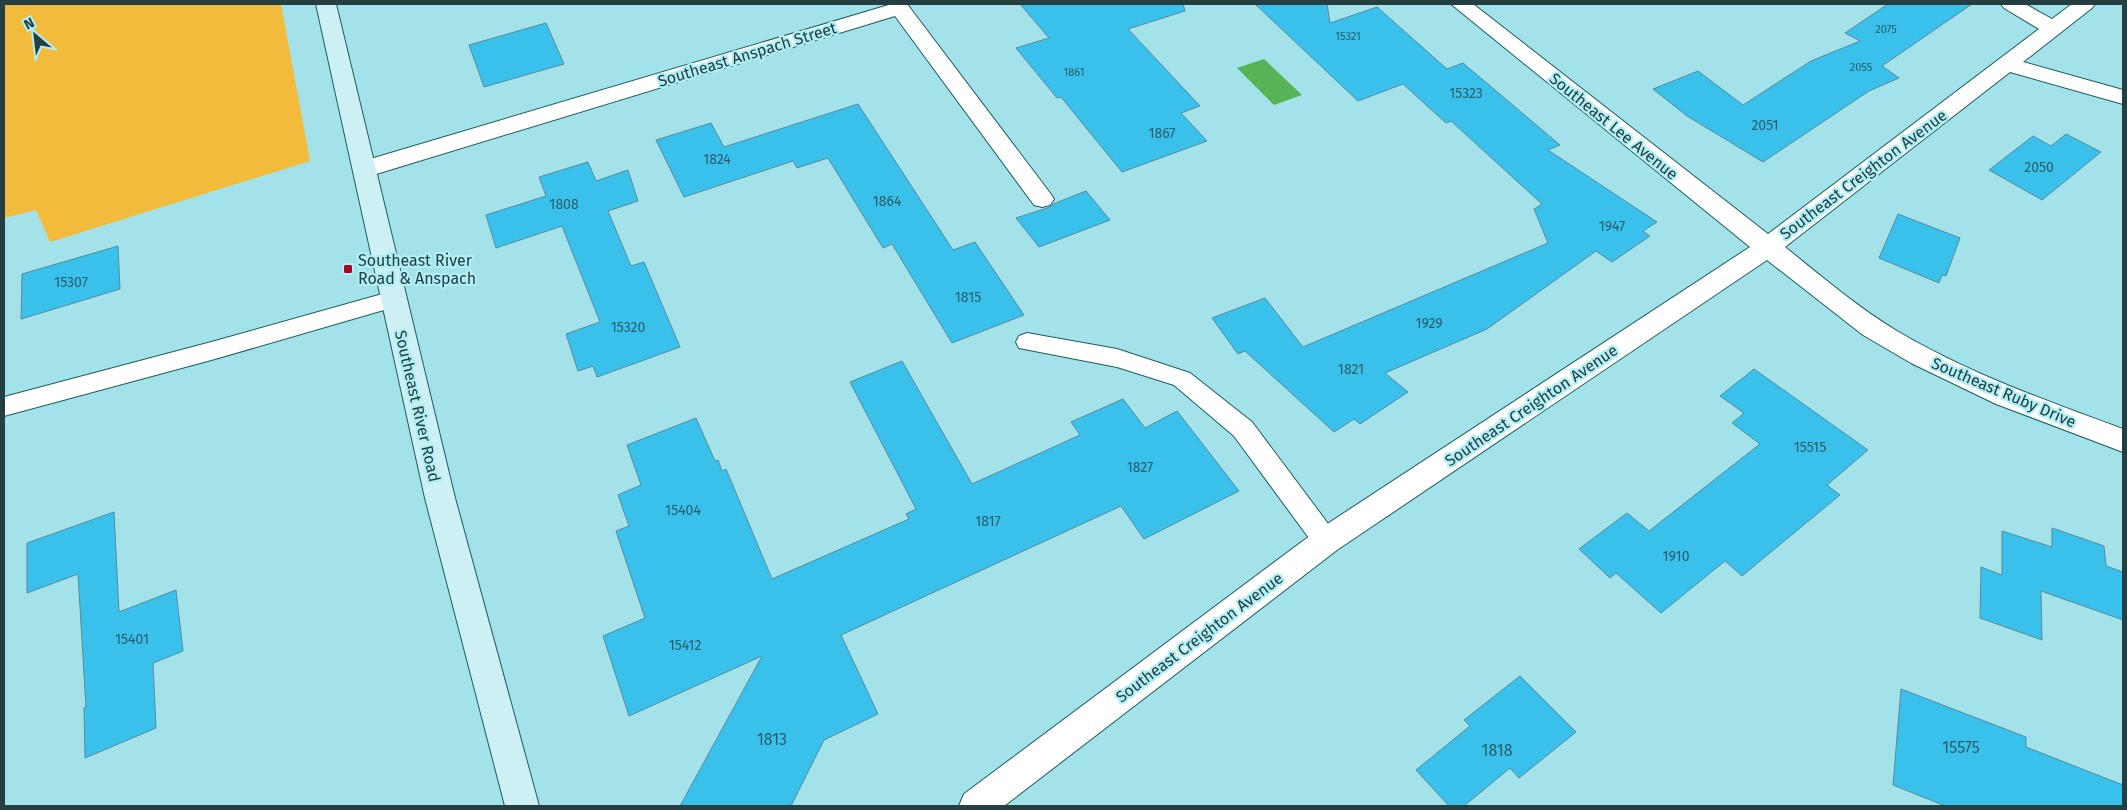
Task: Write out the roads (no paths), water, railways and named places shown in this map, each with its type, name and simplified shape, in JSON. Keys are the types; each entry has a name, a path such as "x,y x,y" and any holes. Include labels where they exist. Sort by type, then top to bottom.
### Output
{"street":[{"name":"Southeast River Road","path":"326,4 440,498 522,806"},
{"name":"Southeast Lee Avenue","path":"1462,4 1767,248"},
{"path":"2011,4 2051,28"},
{"name":"Southeast Creighton Avenue","path":"976,806 1326,541 1767,248 2084,4"},
{"name":"Southeast Anspach Street","path":"365,169 900,8 1042,199"},
{"path":"2007,64 2123,97"},
{"name":"Southeast Ruby Drive","path":"1767,248 1839,304 1892,340 1960,376 2012,399 2123,441"}],"lane":[{"path":"4,407 393,300"},
{"path":"1027,342 1117,358 1182,379 1243,429 1326,541"}],"place":[{"name":"Southeast River Road & Anspach","path":"348,269"}]}
